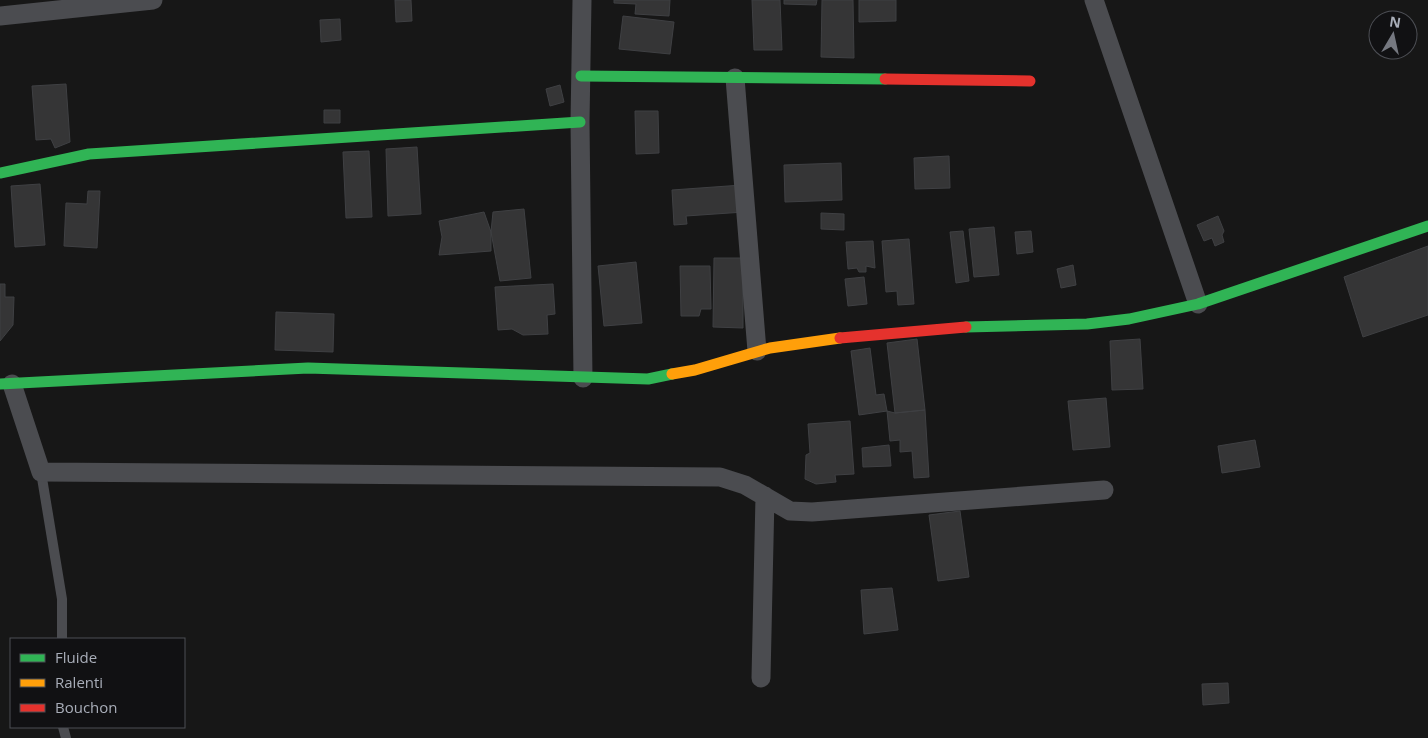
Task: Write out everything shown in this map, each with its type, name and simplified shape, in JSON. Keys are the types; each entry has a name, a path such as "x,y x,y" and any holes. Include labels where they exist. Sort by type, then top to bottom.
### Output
{"street":[{"path":"0,16 153,0"},
{"path":"582,0 580,122 583,378"},
{"path":"1094,0 1198,304"},
{"path":"581,76 1030,81"},
{"path":"735,78 757,351"},
{"path":"0,173 89,154 580,122"},
{"path":"1104,490 812,512 790,511 745,485 720,478 40,472 6,384 308,368 648,379 695,370 757,351 812,341 946,328 1088,324 1129,319 1198,304 1428,226"},
{"path":"761,678 765,496"}],"lane":[{"path":"40,472 62,599 62,638"}],"building":[{"path":"395,0 411,0 412,21 396,22"},
{"path":"614,0 670,0 669,16 635,14 636,4 614,3"},
{"path":"752,0 780,0 782,50 754,50"},
{"path":"784,0 817,0 816,5 784,4"},
{"path":"822,0 853,0 854,58 821,57"},
{"path":"859,0 896,0 896,21 859,22"},
{"path":"623,16 674,22 670,54 619,49"},
{"path":"340,19 341,40 321,42 320,20"},
{"path":"66,84 70,142 55,148 51,139 36,140 32,86"},
{"path":"560,85 564,102 550,106 546,89"},
{"path":"324,110 340,110 340,123 324,123"},
{"path":"635,111 658,111 659,153 636,154"},
{"path":"417,147 421,214 388,216 386,149"},
{"path":"369,151 372,217 346,218 343,152"},
{"path":"949,156 950,188 915,189 914,158"},
{"path":"841,163 842,200 785,202 784,165"},
{"path":"40,184 45,245 15,247 11,186"},
{"path":"742,185 744,212 686,216 687,224 674,225 672,190"},
{"path":"88,191 100,191 97,248 64,246 66,203 87,204"},
{"path":"524,209 531,278 500,281 491,232 493,212"},
{"path":"484,212 491,232 491,251 439,255 442,237 439,221"},
{"path":"821,213 844,214 844,230 821,229"},
{"path":"1218,216 1224,231 1222,235 1224,242 1215,246 1212,238 1204,241 1197,225"},
{"path":"994,227 999,275 974,277 969,229"},
{"path":"963,231 969,281 956,283 950,232"},
{"path":"1031,231 1033,252 1017,254 1015,232"},
{"path":"909,239 914,304 898,305 897,291 886,292 882,241"},
{"path":"873,241 875,268 866,266 866,272 859,272 857,268 848,269 846,242"},
{"path":"1428,246 1428,315 1363,337 1344,277"},
{"path":"714,258 743,258 743,328 713,327"},
{"path":"636,262 642,323 604,326 598,266"},
{"path":"1073,265 1076,285 1061,288 1057,269"},
{"path":"680,266 710,266 711,309 701,309 699,316 681,316"},
{"path":"864,277 867,304 848,306 845,279"},
{"path":"0,284 5,284 5,297 14,297 13,325 0,341"},
{"path":"553,284 555,314 547,315 548,334 523,335 512,329 498,330 495,287"},
{"path":"276,312 334,314 333,352 275,350"},
{"path":"917,339 925,410 895,413 887,343"},
{"path":"1140,339 1143,389 1112,390 1110,341"},
{"path":"870,348 876,395 884,394 887,411 859,415 851,351"},
{"path":"1106,398 1110,447 1073,450 1068,401"},
{"path":"925,410 929,477 914,478 912,451 900,452 900,440 890,441 887,411 895,413"},
{"path":"850,421 854,474 835,475 836,482 816,484 805,479 806,455 810,453 808,424"},
{"path":"1255,440 1260,467 1222,473 1218,446"},
{"path":"889,445 891,466 863,467 862,448"},
{"path":"960,511 969,577 938,581 929,515"},
{"path":"892,588 898,630 864,634 861,590"},
{"path":"1228,683 1229,703 1203,705 1202,684"}],"traffic: fast":[{"path":"581,76 885,79"},
{"path":"0,173 89,154 580,122"},
{"path":"966,327 1087,324 1129,319 1198,304 1428,226"},
{"path":"0,384 308,368 648,379 672,374"}],"traffic: slow":[{"path":"672,374 695,370 770,348 840,338"}],"traffic: jam":[{"path":"885,79 1030,81"},
{"path":"840,338 966,327"}]}
